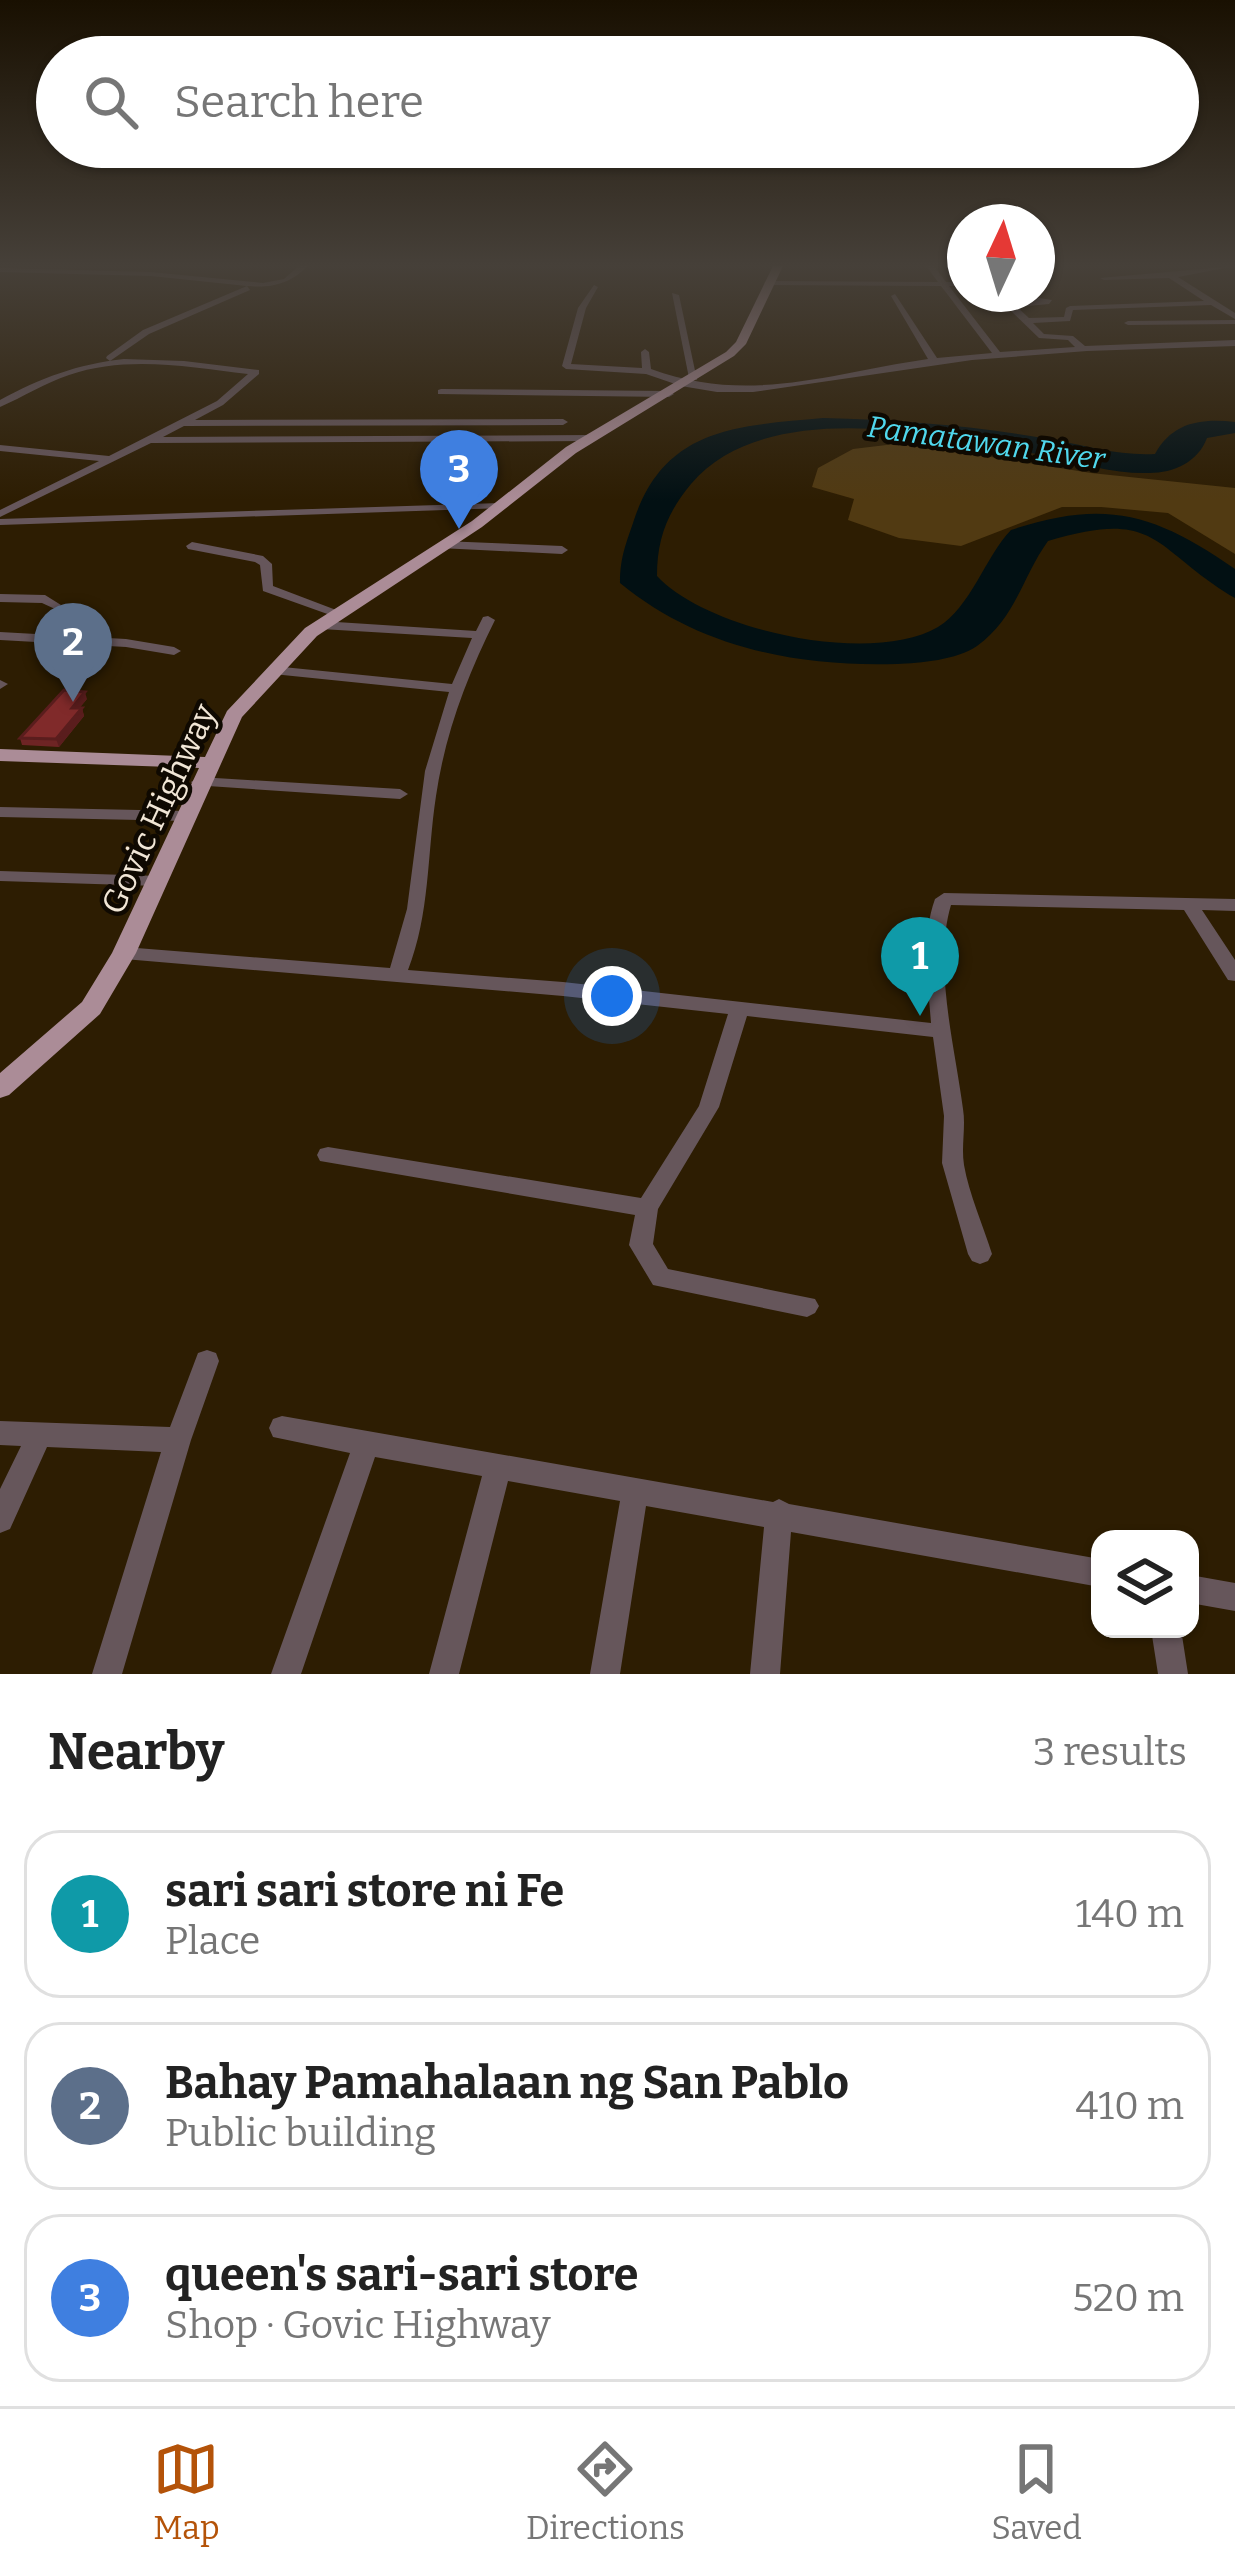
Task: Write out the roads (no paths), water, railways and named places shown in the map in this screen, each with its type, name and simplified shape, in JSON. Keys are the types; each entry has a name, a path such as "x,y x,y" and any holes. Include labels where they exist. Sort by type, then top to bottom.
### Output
{"main road":[{"name":"Govic Highway","path":"0,1088 92,1008 124,953 234,715 273,670 338,613 500,506 592,438 683,386 741,344"},
{"path":"0,755 204,772"}],"street":[{"path":"110,359 130,344"},
{"path":"572,344 566,366 647,370 683,386"},
{"path":"679,344 683,386"},
{"path":"924,344 934,361"},
{"path":"989,344 998,355"},
{"path":"1077,344 1084,350"},
{"path":"441,392 793,388 934,361 1211,344"},
{"path":"645,352 647,370"},
{"path":"0,404 68,370 110,359 256,372 220,403 0,518"},
{"path":"177,423 563,422"},
{"path":"149,440 592,438"},
{"path":"0,448 112,459"},
{"path":"0,518 500,506"},
{"path":"443,545 562,550"},
{"path":"192,546 259,559 266,564 267,588 338,613"},
{"path":"0,598 44,599 55,605"},
{"path":"321,625 484,628 453,688 428,796 418,910 411,945 397,975"},
{"path":"0,636 175,651"},
{"path":"273,670 453,688"},
{"path":"204,772 400,794"},
{"path":"0,812 187,815"},
{"path":"0,876 158,881"},
{"path":"980,1255 953,1163 954,1116 936,958 938,910 944,899 1235,905"},
{"path":"1191,907 1235,975"},
{"path":"124,953 397,975 942,1031"},
{"path":"739,1011 709,1107 646,1208 641,1245 661,1278 807,1306"},
{"path":"328,1155 646,1208"},
{"path":"107,1674 207,1361"},
{"path":"282,1428 1091,1571"},
{"path":"0,1433 178,1440"},
{"path":"0,1519 39,1436"},
{"path":"286,1674 367,1443"},
{"path":"444,1674 498,1466"},
{"path":"605,1674 634,1492"},
{"path":"765,1674 779,1514"},
{"path":"1199,1591 1235,1598"},
{"path":"1167,1638 1173,1674"}],"water":[{"name":"Pamatawan River","path":"823,418 968,427 1142,454 1155,454 1170,435 1199,422 1235,422 1235,433 1207,438 1198,454 1184,464 1149,473 912,432 811,430 765,439 724,456 691,484 665,527 657,576 681,596 751,627 834,643 909,638 950,618 1011,530 1045,520 1103,514 1154,524 1207,550 1235,569 1235,598 1152,538 1113,529 1085,532 1048,541 1010,610 977,646 938,660 860,664 786,657 716,638 683,624 620,583 626,544 647,489 685,449 734,429"}],"place":[{"name":"queen's sari-sari store","path":"459,529"},
{"name":"Bahay Pamahalaan ng San Pablo","path":"73,702"},
{"name":"sari sari store ni Fe","path":"920,1016"}]}
